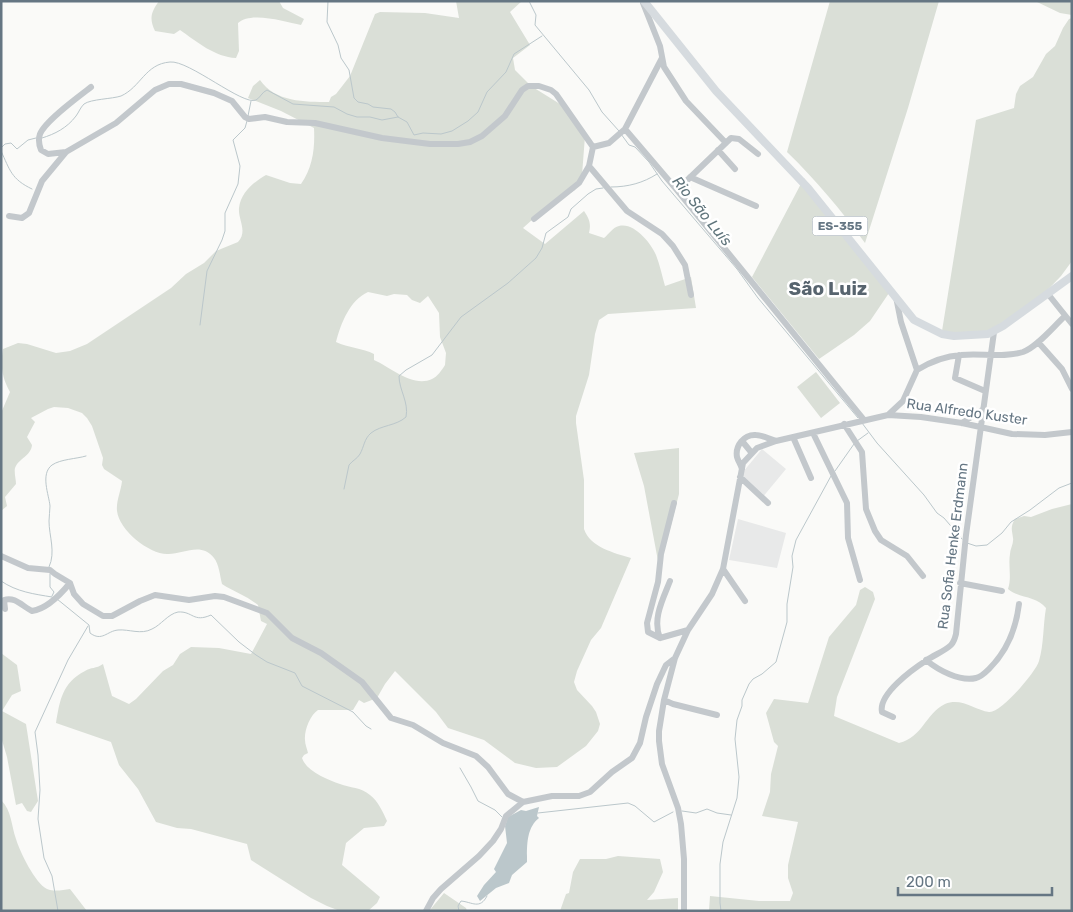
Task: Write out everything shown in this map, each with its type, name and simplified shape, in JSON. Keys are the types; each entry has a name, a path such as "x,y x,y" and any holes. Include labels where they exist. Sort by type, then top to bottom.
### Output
{"main road":[{"name":"ES-355","path":"643,1 716,90 808,188 914,320 942,334 954,336 971,336 994,332 1071,278"}],"street":[{"path":"643,1 660,46 664,67 686,101 726,143"},
{"path":"593,147 610,142 622,131 662,58"},
{"path":"9,216 22,218 29,213 42,181 66,152 116,123 155,90 170,84 181,84 214,93 236,104 245,117 250,119 265,117 287,122 315,123 382,138 430,144 470,142 482,136 505,116 522,90 528,86 544,87 556,94 593,147 588,166 579,183 534,219"},
{"path":"66,152 52,154 44,152 39,144 41,132 55,117 91,87"},
{"path":"622,131 677,190 863,420"},
{"path":"677,190 731,138 736,138 758,154"},
{"path":"718,150 735,169"},
{"path":"588,166 627,211 662,234 673,246 685,264 691,295"},
{"path":"690,177 756,206"},
{"path":"1048,294 1072,324"},
{"path":"895,295 917,370"},
{"path":"888,415 903,401 917,370 926,364 959,355 990,356 1024,351 1038,342 1065,316"},
{"name":"Rua Sofia Henke Erdmann","path":"894,717 882,712 881,707 884,699 897,684 926,660 948,647 954,640 982,410 994,332"},
{"path":"1038,342 1062,369 1072,389"},
{"path":"959,355 955,378 985,391"},
{"path":"962,423 982,410"},
{"name":"Rua Alfredo Kuster","path":"751,452 760,446 776,441 888,415 921,416 980,426 1012,434 1045,435 1072,432"},
{"path":"847,424 864,459 866,509 871,522 881,540 907,556 923,576"},
{"path":"813,433 829,470 847,503 848,538 860,580"},
{"path":"754,435 760,446"},
{"path":"743,470 737,457 737,449 742,440 754,435 776,441"},
{"path":"793,437 811,478"},
{"path":"684,911 684,859 681,824 676,801 662,764 659,742 664,700 675,658 688,630 712,594 723,569 743,462 751,452 742,440"},
{"path":"740,477 768,503"},
{"path":"674,503 647,623 648,632 660,638 688,630"},
{"path":"1,556 28,568 50,570 70,584 74,594 83,604 99,614 107,616 118,613 140,600 155,596 189,600 215,596 224,597 267,613 292,638 321,653 362,682 391,718 413,725 443,743 476,756 488,767 508,794 523,802"},
{"path":"723,569 745,601"},
{"path":"660,638 657,630 657,620 670,581"},
{"path":"960,583 1002,591"},
{"path":"5,609 4,603 8,599 14,600 32,611 38,610 58,596 70,584"},
{"path":"926,660 953,675 971,679 980,676 1005,651 1017,620 1019,604"},
{"path":"426,911 433,898 441,889 479,856 493,841 501,829 506,816 523,802 552,796 585,794 596,788 612,772 632,758 640,743 646,716 657,684 666,664 675,658"},
{"path":"664,700 717,715"}],"shaded area":[{"path":"159,1 279,1 283,8 304,19 301,25 269,18 252,18 238,23 239,51 236,58 214,52 180,30 174,34 155,31 152,16"},
{"path":"456,1 522,1 510,12 530,45 513,58 515,70 531,86 560,104 585,136 582,175 575,190 543,210 523,228 545,244 584,211 590,222 589,233 604,238 617,227 630,227 641,234 654,250 665,286 691,277 696,308 608,314 599,320 589,375 576,416 584,480 584,529 591,540 597,545 631,558 601,628 591,640 574,682 577,690 596,712 600,724 598,731 586,746 557,767 536,768 515,763 484,740 448,728 436,712 395,671 377,698 364,703 359,700 353,710 318,710 315,712 310,719 305,736 308,753 302,758 304,763 324,777 367,792 378,803 387,821 384,826 364,828 346,843 342,865 380,897 377,903 368,911 340,911 311,898 251,860 247,844 156,822 138,789 119,765 111,742 56,723 63,693 71,681 87,670 103,664 112,696 129,704 163,671 173,665 180,654 191,647 219,648 251,654 267,624 261,621 258,605 222,584 217,563 209,553 203,550 191,550 173,554 160,553 136,540 129,533 123,526 117,511 122,481 104,469 102,465 103,458 92,426 82,413 68,408 54,407 31,418 35,422 27,437 32,445 31,449 15,468 16,484 5,497 7,506 1,511 1,413 10,392 3,376 2,355 3,349 18,343 56,353 70,351 87,344 171,288 186,274 204,263 216,251 238,242 242,234 239,212 240,202 245,192 257,181 266,175 290,183 301,184 308,171 312,157 314,128 281,111 248,98 253,86 260,80 266,87 282,97 310,102 329,102 331,97 336,94 350,76 375,14 380,12 425,13 459,18","holes":["368,292 387,296 394,294 407,295 412,300 420,303 428,296 439,313 440,337 446,353 445,365 434,378 425,381 410,379 374,360 374,354 336,342 347,313 356,301"]},
{"path":"830,1 939,1 908,108 865,243 828,196 787,152"},
{"path":"1035,1 1072,1 1072,15 1060,13"},
{"path":"1072,18 1072,261 1061,276 1039,299 1006,324 975,335 942,331 976,120 1014,108 1016,94 1020,86 1033,77 1046,54 1055,46 1063,28 1069,19"},
{"path":"804,178 847,232 889,293 870,321 854,335 819,359 752,277"},
{"path":"816,372 840,403 821,418 797,387"},
{"path":"679,448 679,494 670,529 658,561 644,486 634,453"},
{"path":"762,449 786,469 762,498 738,478"},
{"path":"1072,504 1072,911 709,911 710,896 759,901 790,901 793,893 788,878 788,865 798,822 762,816 770,792 771,774 778,746 774,742 766,713 774,699 808,703 829,637 856,605 860,590 865,587 873,592 875,599 837,697 834,716 899,743 914,736 933,713 945,704 957,702 984,711 994,711 1009,700 1025,682 1039,661 1046,608 1038,601 1008,589 1010,580 1010,552 1013,540 1012,524 1015,519 1024,516 1031,517"},
{"path":"738,519 786,533 777,568 729,560"},
{"path":"1,653 17,665 21,691 12,695 2,711 26,724 38,801 31,812 27,811 22,803 16,805 7,757 1,737"},
{"path":"1,800 9,813 14,834 28,867 42,886 50,890 70,889 87,911 1,911"},
{"path":"539,807 537,816 539,818 529,832 527,862 512,875 509,883 496,888 480,901 477,896 496,872 494,869 507,843 505,826 508,817 521,810 526,811"},
{"path":"618,856 660,859 663,872 654,892 647,900 678,898 678,911 560,911 566,894 569,893 573,872 580,859 606,859"},
{"path":"444,893 466,908 467,911 429,911"}],"waterway":[{"path":"328,1 327,22 338,45 341,58 349,70 354,98 358,102 373,107 391,109 398,117 407,122 414,135 423,133 441,134 452,131 468,121 478,112 487,92 506,72 514,54 542,36"},
{"name":"Rio São Luís","path":"529,1 536,15 535,25 589,90 602,112 619,131"},
{"path":"42,138 65,127 84,104 121,96 134,87 149,71 170,62 179,63 190,68 249,100 256,100 267,90 293,104 334,107 357,117 370,117 382,120 398,117"},
{"path":"248,116 251,101"},
{"path":"200,325 207,271 222,240 225,231 225,213 238,184 240,166 233,140 245,128 247,121"},
{"name":"Rio São Luís","path":"621,134 629,145 635,147 649,162 662,181 737,269 758,298 858,418"},
{"path":"1,148 5,144 11,143 17,149 28,140 36,138"},
{"path":"1,151 15,178 32,189"},
{"path":"611,187 635,184 657,174"},
{"path":"344,489 349,465 358,457 369,435 379,428 398,422 406,417 406,406 399,376 432,355 461,317 508,283 536,258 542,248 546,233 568,217 571,209 588,194 596,189 603,188"},
{"path":"862,423 877,443 924,495 937,513 944,518 962,539"},
{"path":"857,441 868,433"},
{"path":"835,471 854,444"},
{"path":"49,567 52,550 46,474 48,469 56,463 86,456"},
{"path":"721,911 720,864 723,842 737,798 739,777 735,739 742,700 753,679 776,662 787,622 787,604 793,567 792,556 796,540 831,476"},
{"path":"967,543 976,546 987,545 1002,533 1011,522 1059,488 1072,483"},
{"path":"50,574 50,587 54,592 52,596"},
{"path":"1,581 19,590 52,597"},
{"path":"57,599 89,625 90,633 98,636 118,630 148,631 178,612 200,618 211,615 239,642 256,655 267,662 295,673 302,686 353,712 371,729"},
{"path":"58,911 52,876 44,858 38,819 40,790 35,732 68,660 88,626"},
{"path":"460,768 478,801 495,810 502,817"},
{"path":"538,813 628,803 635,806 654,822 673,812"},
{"path":"682,811 696,813 707,809 731,815"},
{"path":"459,911 458,906 461,901 479,904 487,896"}],"district":[{"name":"São Luiz","path":"828,288"}]}
